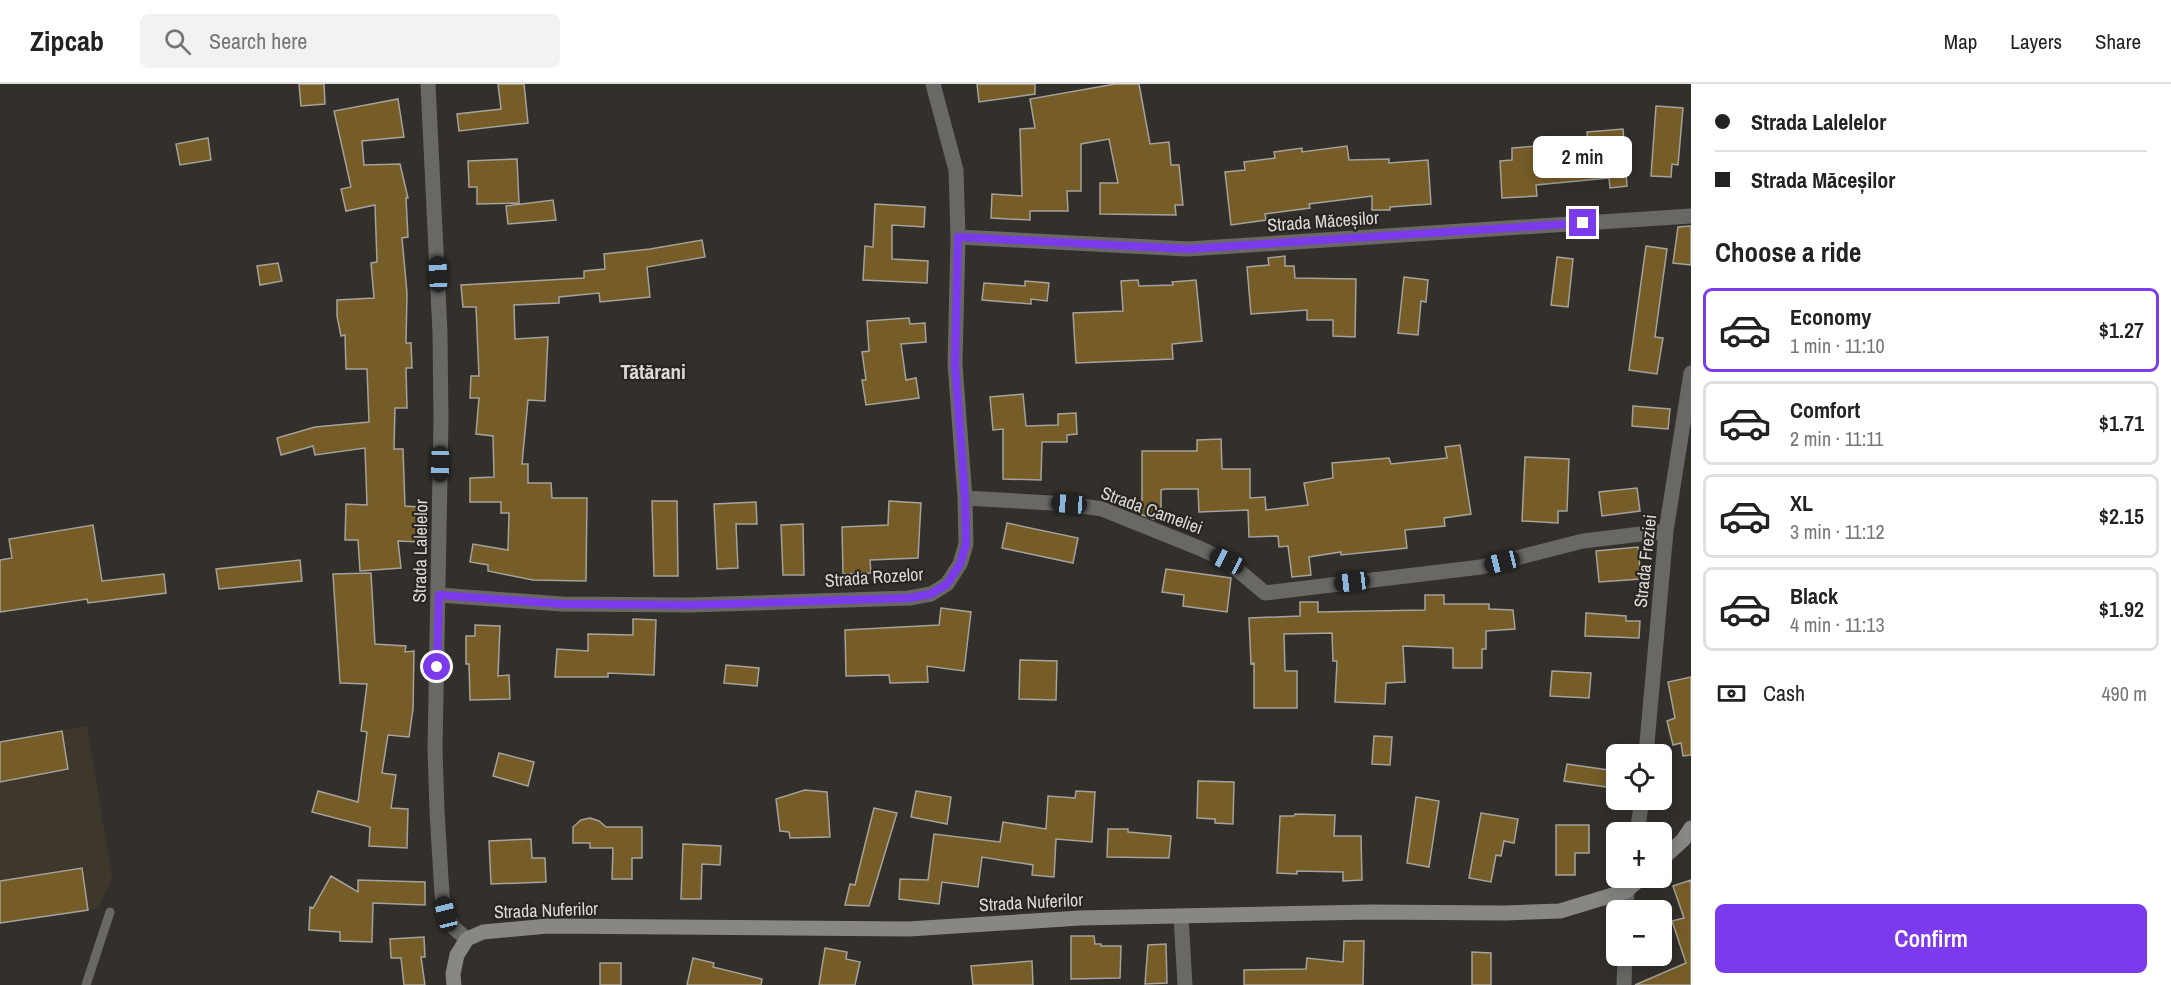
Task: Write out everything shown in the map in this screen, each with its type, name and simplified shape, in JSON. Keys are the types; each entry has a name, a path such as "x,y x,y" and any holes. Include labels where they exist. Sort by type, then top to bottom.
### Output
{"main road":[{"path":"1672,850 1683,840 1691,828"},
{"name":"Strada Nuferilor","path":"467,939 483,932 548,926 909,929 1080,918 1370,912 1505,914 1560,911 1617,888"},
{"path":"454,985 453,974 457,955 467,939"}],"street":[{"name":"Strada Lalelelor","path":"428,84 440,333 439,595 435,749 441,895 446,914 454,928 467,939"},
{"name":"Strada Rozelor","path":"439,595 562,604 690,605 909,598 931,594 947,584 960,564 966,544 965,498 955,364 958,237 956,170 933,84"},
{"name":"Strada Măceșilor","path":"958,237 1188,249 1691,216"},
{"name":"Strada Freziei","path":"1647,744 1666,531 1691,373"},
{"name":"Strada Cameliei","path":"965,498 1069,504 1102,509 1227,561 1265,593 1481,567 1583,541 1666,531"},
{"path":"1181,917 1185,985"},
{"path":"1624,985 1625,966"}],"lane":[{"path":"86,985 110,912"}],"shaded area":[{"path":"87,726 112,878 98,908 0,923 0,742"}],"building":[{"path":"299,84 324,84 325,104 301,106"},
{"path":"498,84 524,84 528,123 459,131 457,114 501,109"},
{"path":"977,84 1035,84 1035,94 979,102"},
{"path":"1115,84 1139,84 1150,144 1169,142 1171,165 1179,165 1183,205 1175,205 1176,215 1100,214 1100,183 1118,183 1109,139 1081,144 1081,191 1067,191 1068,211 1030,211 1030,220 991,218 992,194 1022,196 1020,129 1035,128 1030,99"},
{"path":"398,99 404,137 362,141 364,165 400,164 408,198 406,198 408,237 402,238 407,293 406,343 411,343 412,368 406,368 407,408 395,408 394,449 403,449 405,506 419,507 419,542 398,541 401,568 360,571 358,540 345,540 346,504 367,505 365,448 315,455 313,446 281,455 277,438 315,427 369,422 367,369 346,369 345,335 341,336 337,300 374,298 371,263 377,262 375,205 346,211 341,189 351,187 334,111"},
{"path":"1656,106 1683,108 1678,165 1672,164 1671,177 1651,176"},
{"path":"1623,129 1627,186 1610,188 1609,178 1536,185 1537,196 1502,198 1500,161 1512,160 1512,148 1588,142 1587,132"},
{"path":"208,138 211,160 180,165 176,144"},
{"path":"1347,146 1349,160 1389,159 1389,163 1428,160 1431,204 1390,207 1390,210 1372,210 1372,196 1309,204 1310,208 1265,214 1266,220 1231,225 1225,172 1245,170 1244,162 1275,158 1274,152 1302,148 1302,152"},
{"path":"517,159 519,203 477,204 477,187 469,187 468,161"},
{"path":"553,200 556,220 508,224 506,206"},
{"path":"875,204 925,207 924,227 892,225 892,259 928,261 927,283 863,280 865,246 873,247"},
{"path":"1691,226 1691,265 1673,263 1678,227"},
{"path":"702,240 705,257 647,267 650,297 600,302 599,293 559,297 559,303 514,305 515,339 548,337 545,401 528,400 522,464 528,464 528,483 551,483 552,498 587,498 586,581 533,580 488,571 488,565 470,562 473,544 508,550 509,513 501,513 501,502 470,502 470,478 494,477 493,436 476,434 479,398 470,398 471,376 479,376 476,307 463,307 461,285 584,278 584,271 605,269 604,254"},
{"path":"1646,246 1667,249 1655,337 1663,338 1657,374 1629,370"},
{"path":"1285,256 1285,266 1294,266 1295,278 1356,279 1355,337 1333,336 1333,320 1307,320 1307,310 1251,314 1247,267 1269,265 1268,258"},
{"path":"1557,257 1573,259 1568,307 1551,305"},
{"path":"278,263 282,281 260,285 257,266"},
{"path":"1404,277 1428,280 1426,302 1421,301 1418,335 1398,333"},
{"path":"1138,280 1139,286 1173,285 1172,282 1196,280 1202,341 1172,344 1173,359 1076,363 1073,313 1123,311 1121,281"},
{"path":"1025,281 1049,283 1047,301 1031,299 1031,304 982,300 984,283 1025,286"},
{"path":"909,318 910,324 925,323 926,342 901,344 906,380 916,378 919,398 866,405 862,380 866,380 862,352 869,351 867,321"},
{"path":"1023,394 1026,426 1058,425 1058,414 1076,413 1077,434 1067,435 1067,442 1042,442 1041,480 1003,479 1003,429 993,430 990,397"},
{"path":"1633,406 1670,409 1668,429 1632,426"},
{"path":"1221,439 1222,469 1250,469 1250,498 1265,497 1266,510 1308,505 1304,483 1333,478 1332,463 1389,458 1391,464 1447,458 1445,447 1460,445 1471,514 1444,518 1445,526 1405,530 1407,548 1341,555 1341,552 1309,557 1311,575 1292,577 1288,546 1279,547 1278,536 1249,537 1248,510 1199,512 1198,489 1161,490 1161,519 1142,515 1142,451 1197,451 1197,440"},
{"path":"1525,457 1569,459 1567,511 1558,511 1558,523 1522,521"},
{"path":"1637,488 1640,511 1602,516 1599,492"},
{"path":"652,501 677,501 678,576 654,576"},
{"path":"889,501 921,503 918,558 870,560 871,573 843,574 842,527 888,525"},
{"path":"756,502 757,524 736,524 738,568 717,569 714,504"},
{"path":"1007,523 1078,538 1073,563 1002,548"},
{"path":"803,524 804,575 783,575 781,525"},
{"path":"93,525 102,581 164,574 166,593 88,603 87,599 0,612 0,560 12,558 9,539"},
{"path":"1638,547 1641,579 1599,582 1596,551"},
{"path":"300,560 302,581 219,589 216,569"},
{"path":"1166,569 1231,578 1227,612 1183,606 1184,595 1162,592"},
{"path":"371,573 375,644 406,646 405,652 414,651 413,709 409,737 388,735 382,773 396,775 391,808 408,809 407,848 369,846 370,827 312,812 318,791 358,802 367,732 361,731 367,684 340,683 333,574"},
{"path":"1425,595 1444,595 1444,604 1489,604 1489,609 1513,610 1515,629 1486,631 1486,649 1482,649 1482,668 1453,668 1453,648 1403,646 1405,682 1386,683 1385,704 1335,702 1337,661 1333,661 1332,633 1284,634 1285,671 1297,671 1297,708 1254,708 1254,663 1251,664 1249,618 1300,616 1300,602 1318,602 1318,612 1425,610"},
{"path":"941,608 971,612 964,671 927,666 928,682 890,683 889,675 846,676 845,630 939,625"},
{"path":"1586,613 1626,616 1626,621 1640,621 1639,638 1585,636"},
{"path":"633,619 656,620 654,675 608,673 608,677 555,677 557,649 588,651 588,634 633,635"},
{"path":"475,625 500,626 498,676 509,675 510,699 470,700 466,636 475,636"},
{"path":"1020,660 1057,661 1056,700 1019,699"},
{"path":"726,665 759,668 757,686 724,683"},
{"path":"1552,671 1591,673 1589,698 1550,696"},
{"path":"1691,677 1691,755 1683,756 1681,743 1673,745 1667,721 1675,718 1668,682"},
{"path":"62,731 68,769 0,782 0,742"},
{"path":"1374,736 1392,737 1390,765 1372,764"},
{"path":"499,753 534,762 528,786 493,776"},
{"path":"1567,764 1606,770 1606,787 1564,781"},
{"path":"1198,781 1234,782 1233,824 1215,823 1215,819 1197,818"},
{"path":"805,790 827,792 830,837 790,838 789,832 780,831 776,799"},
{"path":"916,791 951,797 947,824 911,817"},
{"path":"1076,791 1095,792 1092,842 1056,839 1054,877 1032,875 1033,865 982,857 978,887 942,882 939,904 899,899 900,879 928,880 934,834 1000,842 1003,822 1046,829 1048,796 1075,798"},
{"path":"1416,797 1439,801 1429,867 1407,863"},
{"path":"874,808 897,813 869,906 845,905 850,884 855,885"},
{"path":"1481,813 1518,819 1514,843 1504,841 1501,856 1496,855 1491,882 1469,878"},
{"path":"1295,814 1335,815 1334,836 1361,836 1362,880 1343,881 1343,872 1277,873 1280,816 1294,816"},
{"path":"590,818 606,827 642,827 642,858 632,858 632,879 612,879 613,848 590,848 590,843 573,843 573,827 581,820"},
{"path":"1556,825 1589,825 1589,853 1575,853 1575,875 1556,875"},
{"path":"1108,829 1128,829 1128,832 1171,836 1169,858 1107,857"},
{"path":"531,839 532,858 545,858 546,882 491,884 489,841"},
{"path":"683,844 721,846 720,865 702,864 701,899 681,899"},
{"path":"82,868 88,910 0,923 0,881"},
{"path":"331,876 358,892 358,880 425,882 425,905 373,903 372,942 340,941 340,932 309,930 310,907 313,908"},
{"path":"1691,880 1691,985 1635,985 1686,963 1672,921 1684,918 1673,886"},
{"path":"1071,936 1094,936 1095,944 1121,946 1120,978 1071,979"},
{"path":"424,937 425,957 421,957 425,985 404,985 401,958 391,958 390,939"},
{"path":"1344,941 1364,941 1363,985 1244,985 1244,970 1306,969 1307,958 1343,962"},
{"path":"1166,944 1167,983 1145,984 1148,945"},
{"path":"825,948 847,952 846,959 860,962 855,985 819,985"},
{"path":"1472,952 1491,953 1491,985 1472,985"},
{"path":"693,958 714,963 713,967 762,979 761,985 687,985"},
{"path":"1032,961 1033,985 973,985 971,966"},
{"path":"600,963 621,963 621,985 600,985"}],"district":[{"name":"Tătărani","path":"653,371"}],"route":[{"path":"437,667 439,595 562,604 690,605 909,598 931,594 947,584 960,564 966,544 965,498 955,364 958,237 1188,249 1583,223"}]}
